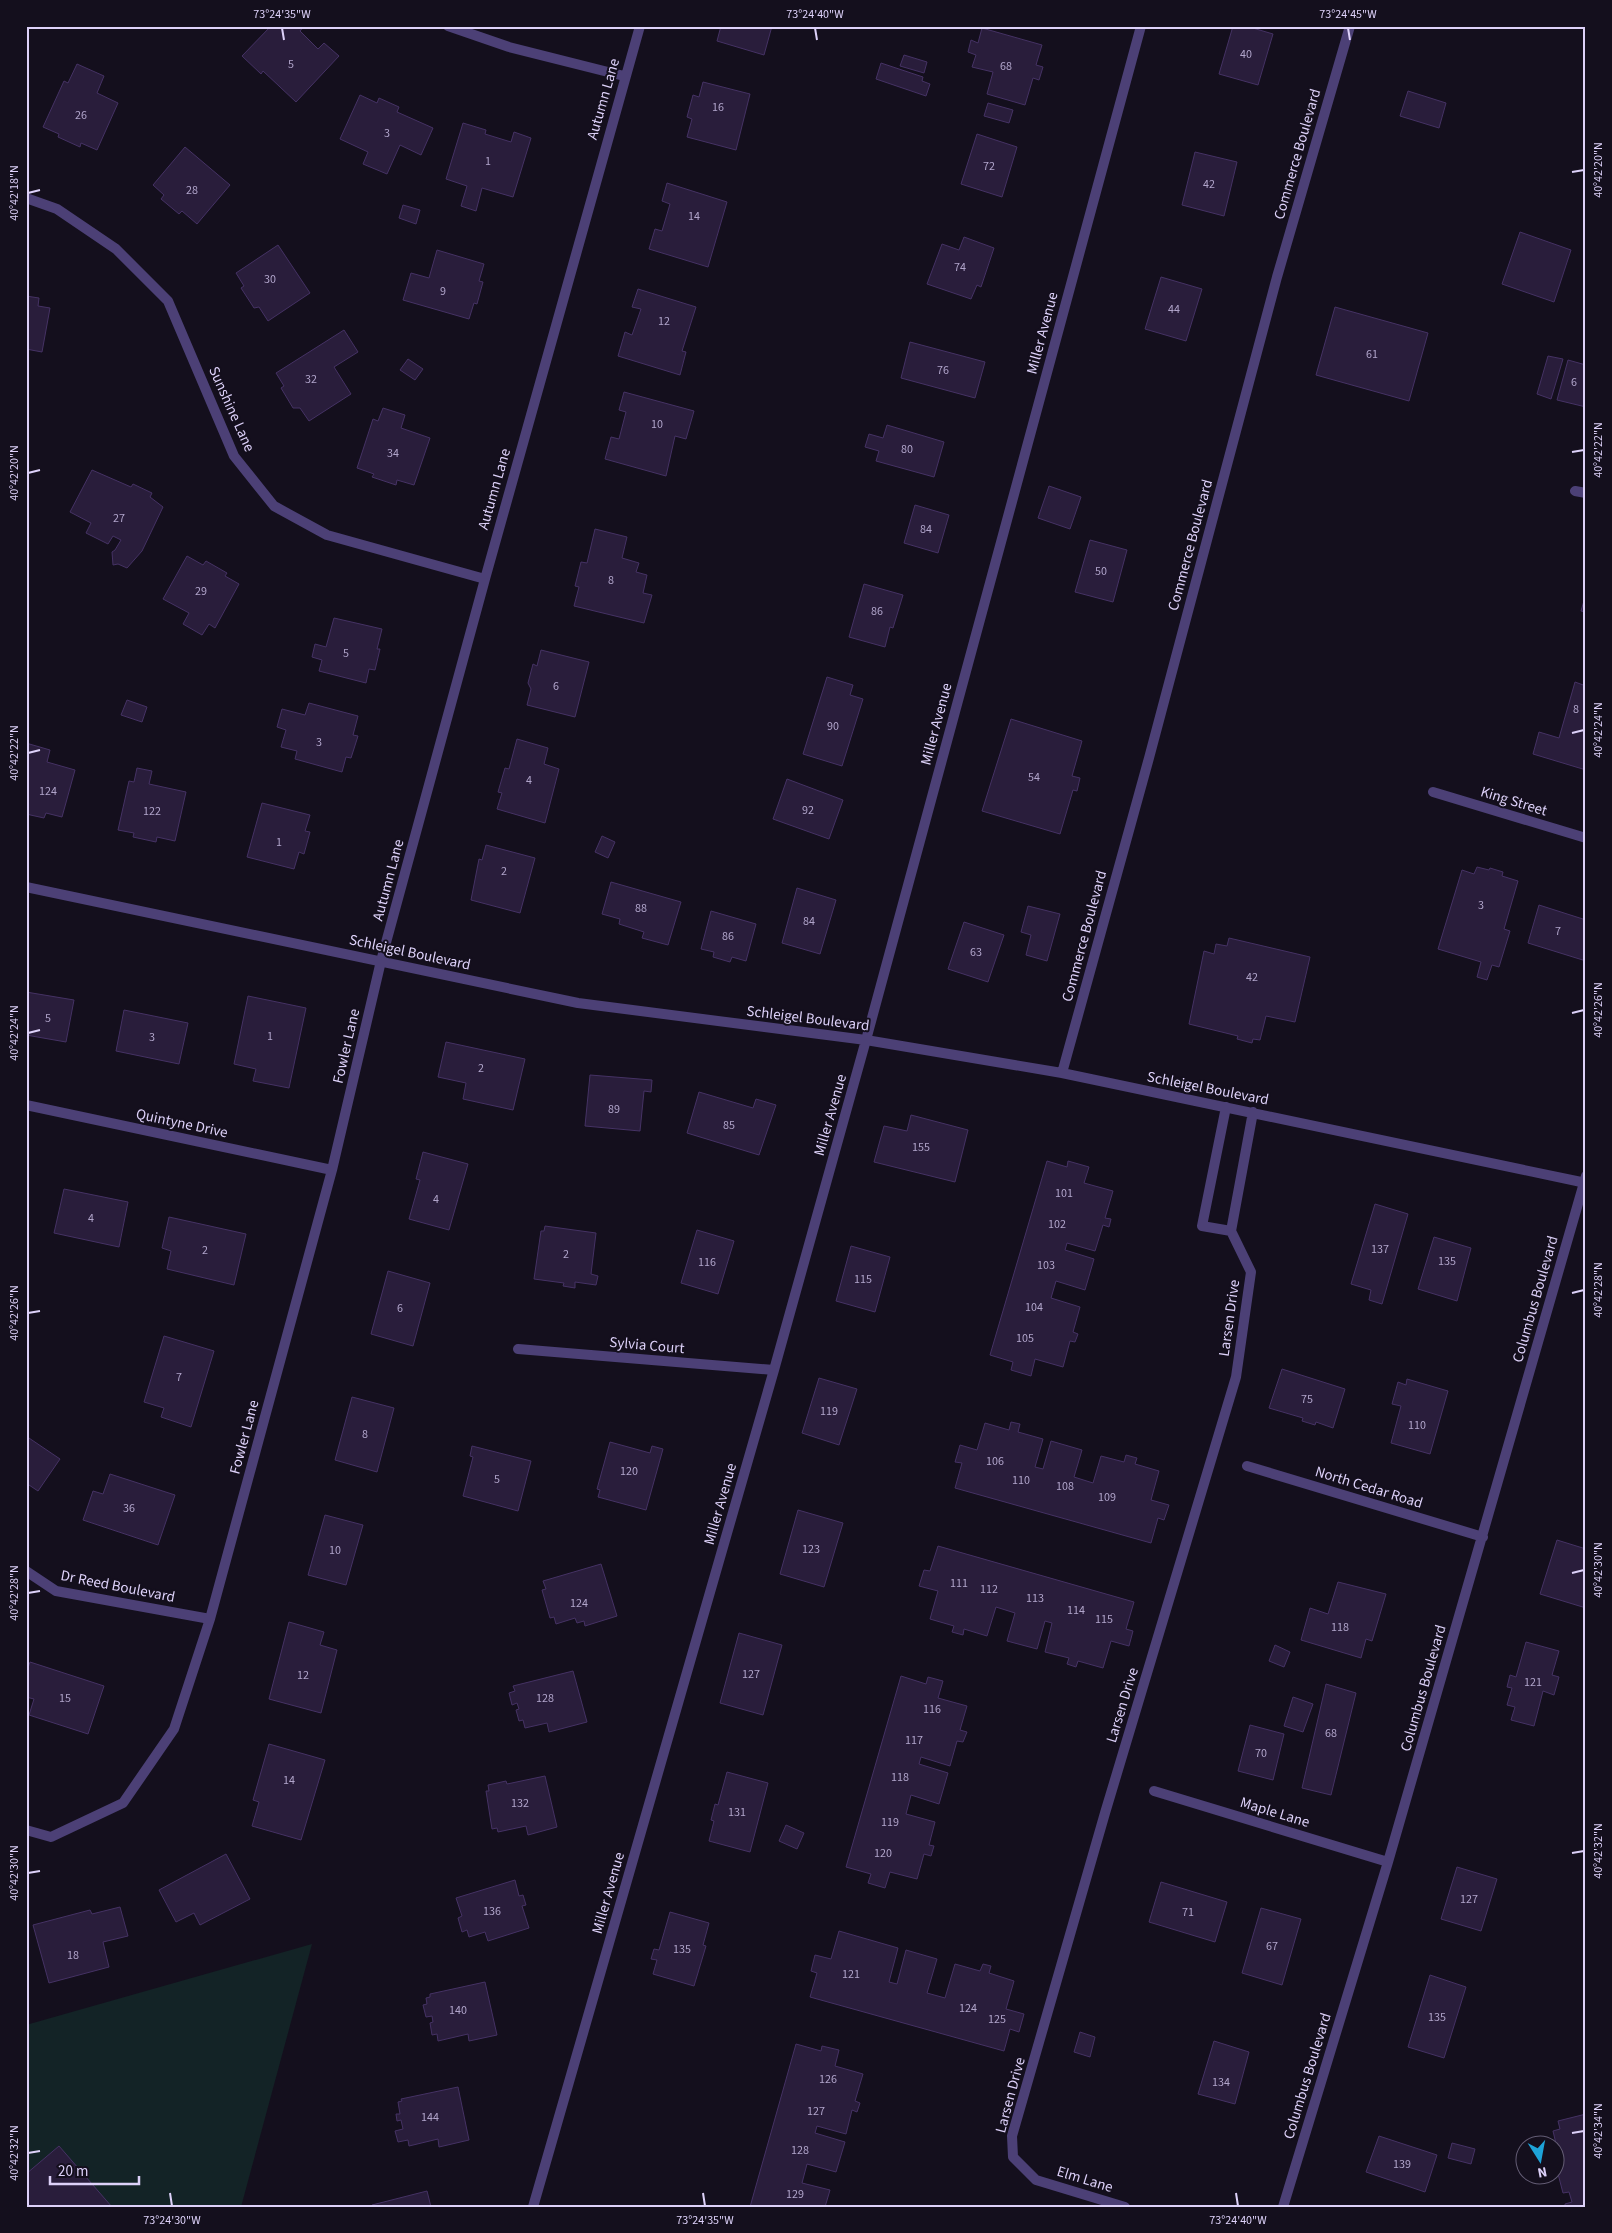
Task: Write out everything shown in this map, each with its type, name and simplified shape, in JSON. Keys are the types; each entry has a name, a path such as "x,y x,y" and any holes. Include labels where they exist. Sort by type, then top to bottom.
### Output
{"street":[{"path":"448,26 509,47 624,76"},
{"name":"Autumn Lane","path":"381,961 624,76 640,26"},
{"name":"Miller Avenue","path":"533,2207 774,1370 866,1040 1141,26"},
{"name":"Commerce Boulevard","path":"1062,1073 1152,748 1277,277 1350,26"},
{"name":"Sunshine Lane","path":"26,198 57,209 116,249 168,301 234,456 274,506 327,535 485,578"},
{"path":"1575,491 1586,494"},
{"name":"King Street","path":"1433,792 1586,838"},
{"name":"Schleigel Boulevard","path":"26,887 578,1003 866,1040 1062,1073 1585,1180"},
{"name":"Fowler Lane","path":"26,1830 51,1837 123,1803 174,1729 210,1619 332,1170 381,961"},
{"name":"Quintyne Drive","path":"26,1105 332,1170"},
{"path":"1226,1107 1202,1226 1231,1231 1253,1112"},
{"name":"Columbus Boulevard","path":"1283,2207 1388,1862 1585,1180"},
{"name":"Larsen Drive","path":"1036,2180 1013,2157 1012,2136 1105,1813 1236,1377 1250,1272 1231,1231"},
{"name":"Sylvia Court","path":"518,1350 774,1370"},
{"name":"North Cedar Road","path":"1247,1466 1483,1536"},
{"name":"Dr Reed Boulevard","path":"26,1571 56,1591 210,1619"},
{"name":"Maple Lane","path":"1154,1791 1388,1862"},
{"name":"Elm Lane","path":"1036,2180 1125,2207"}],"shaded area":[{"path":"312,1944 241,2207 26,2207 26,2025"}],"building":[{"path":"271,26 304,26 300,31 318,49 324,43 339,56 296,102 263,71 261,74 242,56"},
{"path":"721,26 772,26 764,55 717,41"},
{"path":"1233,26 1246,26 1273,34 1258,85 1219,74"},
{"path":"982,28 1042,45 1036,65 1043,67 1039,80 1033,78 1025,105 987,94 993,72 972,67 976,55 968,52 971,40 978,43"},
{"path":"904,55 927,62 924,73 900,66"},
{"path":"881,63 923,77 922,81 930,84 926,96 876,79"},
{"path":"77,64 104,76 97,93 118,103 97,150 81,143 80,147 58,137 59,134 43,127 64,81 68,83"},
{"path":"703,82 750,94 736,150 687,137 692,119 687,117 693,95 699,97"},
{"path":"1408,91 1446,103 1439,128 1400,116"},
{"path":"360,95 377,103 379,98 399,107 397,112 433,128 421,155 400,145 387,174 363,164 368,152 340,139"},
{"path":"988,103 1013,110 1009,123 984,116"},
{"path":"463,123 486,130 485,134 511,142 514,132 531,138 513,197 482,188 476,211 461,206 467,186 446,179"},
{"path":"977,134 1017,147 1002,197 961,184"},
{"path":"185,147 230,185 197,224 182,211 179,214 161,199 164,195 153,185"},
{"path":"1195,152 1237,162 1224,216 1182,205"},
{"path":"667,183 727,202 708,267 649,249 655,229 662,231 670,204 662,201"},
{"path":"403,205 420,210 416,224 399,218"},
{"path":"1520,232 1571,250 1554,302 1502,284"},
{"path":"964,237 994,248 981,287 977,285 971,299 927,284 942,244 959,250"},
{"path":"278,245 310,293 268,321 259,307 254,308 241,288 244,286 236,273"},
{"path":"437,250 484,264 479,281 483,282 477,304 474,303 469,319 403,300 411,273 429,278"},
{"path":"1161,277 1202,289 1186,341 1145,329"},
{"path":"638,289 696,307 682,351 686,352 680,375 618,356 625,332 632,335 641,309 632,307"},
{"path":"26,296 39,298 38,306 50,308 42,352 26,349"},
{"path":"1335,307 1428,333 1409,401 1316,375"},
{"path":"344,330 358,352 334,367 351,394 309,421 300,408 293,408 281,388 284,386 276,373"},
{"path":"910,342 985,362 975,398 901,378"},
{"path":"1548,356 1563,359 1551,399 1537,394"},
{"path":"408,359 423,369 415,380 400,370"},
{"path":"1568,360 1586,365 1586,407 1557,400"},
{"path":"624,392 694,411 686,439 675,436 666,476 605,459 611,437 619,439 626,412 619,410"},
{"path":"383,408 405,415 401,428 430,438 414,485 397,480 396,485 372,477 374,474 357,468 373,419 378,421"},
{"path":"887,425 944,442 934,477 876,461 879,451 865,447 869,434 883,438"},
{"path":"92,470 131,487 133,484 152,493 150,497 163,507 142,551 127,568 118,564 113,565 112,552 121,540 113,536 108,544 86,533 91,523 70,512"},
{"path":"1049,486 1081,497 1070,529 1038,518"},
{"path":"915,505 949,515 938,553 904,543"},
{"path":"595,529 627,537 622,558 639,563 636,572 647,575 643,593 652,595 644,623 574,606 579,587 575,586 581,562 587,563"},
{"path":"1090,540 1127,550 1113,602 1075,592"},
{"path":"187,556 203,565 206,561 227,573 225,576 239,584 215,628 209,624 202,635 183,624 189,613 163,599"},
{"path":"864,584 903,595 893,628 890,627 885,647 849,637"},
{"path":"1586,594 1586,612 1581,611"},
{"path":"334,618 382,629 377,649 380,649 375,670 369,669 366,683 319,671 322,660 312,657 315,644 326,647"},
{"path":"541,650 589,662 575,717 527,705 531,689 528,683 533,664 537,666"},
{"path":"827,677 853,685 850,695 863,699 842,766 803,754"},
{"path":"1575,682 1586,686 1586,770 1533,754 1539,732 1559,738"},
{"path":"127,700 147,707 142,722 121,715"},
{"path":"309,703 358,716 353,735 358,736 351,758 346,757 342,772 295,759 297,751 281,747 286,730 277,727 282,709 305,715"},
{"path":"1011,719 1082,741 1072,776 1080,778 1077,791 1073,790 1060,834 982,811"},
{"path":"517,739 548,748 544,764 559,769 545,823 497,809 502,793 498,792 505,768 509,769"},
{"path":"26,743 50,750 47,762 75,770 62,817 46,813 44,818 26,814"},
{"path":"137,768 152,771 149,784 186,792 175,841 157,837 156,842 133,837 134,833 118,830 129,781 134,782"},
{"path":"787,779 843,800 829,839 773,819"},
{"path":"262,803 310,815 305,831 310,832 304,854 299,852 294,869 247,857"},
{"path":"602,836 615,842 608,858 595,852"},
{"path":"486,845 535,858 520,913 471,900 479,859 482,860"},
{"path":"1477,867 1503,872 1502,876 1518,881 1504,929 1510,931 1499,967 1492,965 1487,980 1477,977 1481,962 1438,949 1462,870 1474,874"},
{"path":"611,882 681,902 668,945 642,938 644,932 619,924 620,919 602,914"},
{"path":"797,888 836,900 820,954 782,943"},
{"path":"1539,905 1586,920 1586,961 1528,943"},
{"path":"1028,906 1060,914 1047,961 1026,955 1031,935 1021,932"},
{"path":"711,911 756,924 746,961 732,957 730,962 713,957 714,952 701,949"},
{"path":"964,922 1004,935 988,982 948,969"},
{"path":"1229,938 1310,957 1295,1022 1266,1016 1260,1040 1253,1039 1252,1043 1237,1039 1238,1036 1189,1024 1204,951 1214,954 1216,944 1227,946"},
{"path":"26,992 74,1000 66,1042 26,1035"},
{"path":"248,996 306,1008 289,1088 253,1081 256,1069 234,1064"},
{"path":"124,1010 188,1023 179,1064 116,1051"},
{"path":"446,1042 525,1059 513,1110 463,1099 466,1083 438,1077"},
{"path":"590,1075 652,1080 651,1092 644,1091 640,1131 585,1126"},
{"path":"699,1092 753,1108 756,1099 776,1105 759,1155 687,1133"},
{"path":"911,1115 968,1130 955,1182 874,1162 884,1126 907,1131"},
{"path":"423,1152 468,1164 449,1230 409,1219 420,1180 416,1179"},
{"path":"1047,1161 1067,1167 1068,1161 1089,1167 1084,1183 1113,1191 1105,1218 1111,1219 1109,1227 1103,1225 1095,1251 1067,1243 1065,1250 1094,1259 1085,1290 1056,1281 1051,1298 1080,1307 1073,1332 1078,1334 1075,1342 1070,1341 1063,1367 1035,1359 1031,1376 1011,1370 1013,1362 990,1355"},
{"path":"64,1189 128,1202 119,1247 54,1233"},
{"path":"1375,1204 1408,1214 1382,1304 1369,1300 1371,1290 1351,1284"},
{"path":"169,1217 246,1234 234,1285 167,1269 171,1251 162,1248"},
{"path":"545,1226 596,1233 591,1274 598,1276 596,1285 575,1282 575,1288 563,1286 564,1283 534,1279 541,1231 544,1231"},
{"path":"697,1230 734,1241 718,1294 681,1283"},
{"path":"1434,1237 1471,1248 1457,1301 1418,1289"},
{"path":"851,1246 890,1257 875,1312 836,1301"},
{"path":"388,1271 430,1283 413,1346 371,1334"},
{"path":"164,1336 214,1351 191,1427 161,1417 164,1408 144,1402"},
{"path":"1282,1369 1345,1389 1333,1428 1316,1422 1315,1425 1302,1421 1303,1418 1269,1408"},
{"path":"819,1378 857,1389 839,1445 802,1433"},
{"path":"1407,1379 1448,1391 1430,1454 1391,1443 1401,1406 1392,1404 1398,1382 1406,1385"},
{"path":"352,1397 394,1408 377,1472 335,1460"},
{"path":"1011,1422 1020,1424 1018,1432 1043,1439 1035,1467 1043,1469 1051,1441 1082,1450 1074,1477 1093,1483 1101,1456 1124,1462 1126,1455 1137,1458 1135,1464 1159,1471 1151,1500 1169,1505 1164,1520 1158,1518 1151,1543 955,1488 962,1463 955,1462 960,1445 977,1450 985,1423 1009,1430"},
{"path":"26,1436 60,1459 38,1491 26,1483"},
{"path":"610,1442 650,1453 652,1446 663,1449 646,1510 598,1497 600,1490 597,1489"},
{"path":"472,1446 531,1461 518,1511 463,1496 473,1457 470,1456"},
{"path":"110,1474 175,1495 158,1545 83,1520 93,1491 103,1494"},
{"path":"798,1510 843,1523 824,1587 780,1574"},
{"path":"325,1515 363,1525 346,1585 308,1575"},
{"path":"1557,1540 1586,1549 1586,1608 1540,1594"},
{"path":"938,1546 1134,1602 1126,1629 1133,1631 1129,1646 1111,1641 1103,1668 1078,1661 1076,1667 1067,1664 1069,1658 1045,1652 1052,1623 1045,1621 1037,1649 1007,1641 1015,1613 996,1607 987,1636 964,1629 963,1635 952,1632 954,1626 930,1619 938,1591 919,1586 924,1570 930,1571"},
{"path":"601,1564 617,1616 585,1626 584,1621 577,1623 575,1618 556,1624 554,1617 550,1618 542,1590 546,1589 543,1581"},
{"path":"1338,1582 1386,1594 1372,1641 1366,1639 1361,1658 1301,1640 1310,1608 1328,1614"},
{"path":"289,1622 324,1632 320,1645 337,1650 321,1713 269,1699"},
{"path":"739,1633 782,1645 763,1715 720,1703"},
{"path":"1526,1642 1559,1651 1552,1675 1559,1677 1554,1695 1543,1691 1534,1726 1511,1720 1515,1707 1507,1705 1512,1688 1507,1687 1510,1675 1516,1677"},
{"path":"1275,1645 1290,1652 1284,1667 1269,1661"},
{"path":"30,1662 104,1686 88,1734 29,1715 34,1699 26,1697 26,1674"},
{"path":"573,1671 587,1722 549,1732 547,1723 525,1728 523,1720 519,1721 516,1710 519,1709 517,1703 512,1705 509,1693 515,1691 513,1686"},
{"path":"901,1676 926,1684 928,1677 943,1681 938,1698 967,1706 960,1730 967,1732 963,1742 957,1741 950,1766 921,1757 919,1764 948,1773 939,1804 911,1795 906,1814 935,1822 929,1845 934,1846 931,1856 924,1854 917,1879 890,1872 885,1888 868,1883 871,1874 846,1867"},
{"path":"1326,1684 1356,1693 1331,1795 1302,1788"},
{"path":"1293,1697 1313,1704 1303,1732 1284,1726"},
{"path":"1250,1725 1284,1734 1273,1780 1238,1771"},
{"path":"269,1744 325,1760 301,1840 252,1826 259,1802 253,1800"},
{"path":"727,1772 768,1783 750,1852 709,1841 714,1821 711,1820 715,1804 718,1805"},
{"path":"545,1776 557,1827 528,1835 526,1826 498,1832 497,1828 492,1829 486,1791 489,1791 488,1785 506,1781 507,1784"},
{"path":"786,1825 804,1833 797,1849 779,1841"},
{"path":"226,1854 250,1899 200,1925 194,1913 176,1922 159,1890"},
{"path":"1457,1867 1497,1879 1481,1931 1441,1919"},
{"path":"515,1880 519,1896 523,1895 526,1905 522,1906 529,1928 488,1941 485,1932 469,1937 467,1930 462,1932 458,1918 462,1916 456,1898"},
{"path":"1161,1882 1227,1902 1215,1942 1149,1922"},
{"path":"120,1907 128,1936 103,1942 109,1967 49,1983 33,1925 90,1910 92,1914"},
{"path":"1261,1908 1301,1919 1282,1985 1242,1973"},
{"path":"670,1912 709,1923 703,1945 706,1946 694,1986 653,1974 657,1960 651,1959 654,1949 659,1950"},
{"path":"839,1931 898,1948 889,1982 897,1984 906,1950 937,1959 927,1993 945,1998 955,1964 980,1971 983,1964 991,1966 989,1973 1014,1981 1006,2009 1024,2014 1019,2032 1010,2029 1004,2051 810,1997 817,1973 811,1971 815,1955 831,1959"},
{"path":"1430,1975 1466,1987 1444,2058 1408,2047"},
{"path":"485,1982 497,2035 469,2041 468,2034 438,2041 437,2034 432,2035 430,2023 433,2022 432,2016 426,2017 423,2005 427,2004 426,1998 430,1997 430,1994"},
{"path":"1080,2032 1095,2037 1090,2057 1074,2052"},
{"path":"1214,2041 1249,2052 1235,2104 1198,2094"},
{"path":"796,2044 821,2051 822,2046 839,2050 835,2066 863,2074 855,2101 860,2103 857,2112 852,2110 846,2134 817,2126 815,2133 845,2142 836,2172 807,2164 802,2183 830,2190 825,2207 750,2207"},
{"path":"458,2087 469,2140 439,2147 438,2139 409,2146 408,2140 398,2142 395,2131 403,2129 401,2120 397,2121 396,2114 400,2114 398,2102 402,2101 401,2099"},
{"path":"1586,2114 1586,2207 1565,2207 1565,2204 1572,2202 1569,2192 1563,2193 1561,2186 1564,2186 1564,2136 1554,2136 1553,2131 1560,2129 1558,2121"},
{"path":"1379,2136 1437,2155 1425,2192 1366,2172"},
{"path":"1452,2143 1475,2149 1471,2164 1448,2158"},
{"path":"59,2146 112,2207 26,2207 26,2174"},
{"path":"427,2191 431,2207 372,2207 372,2205"}]}
